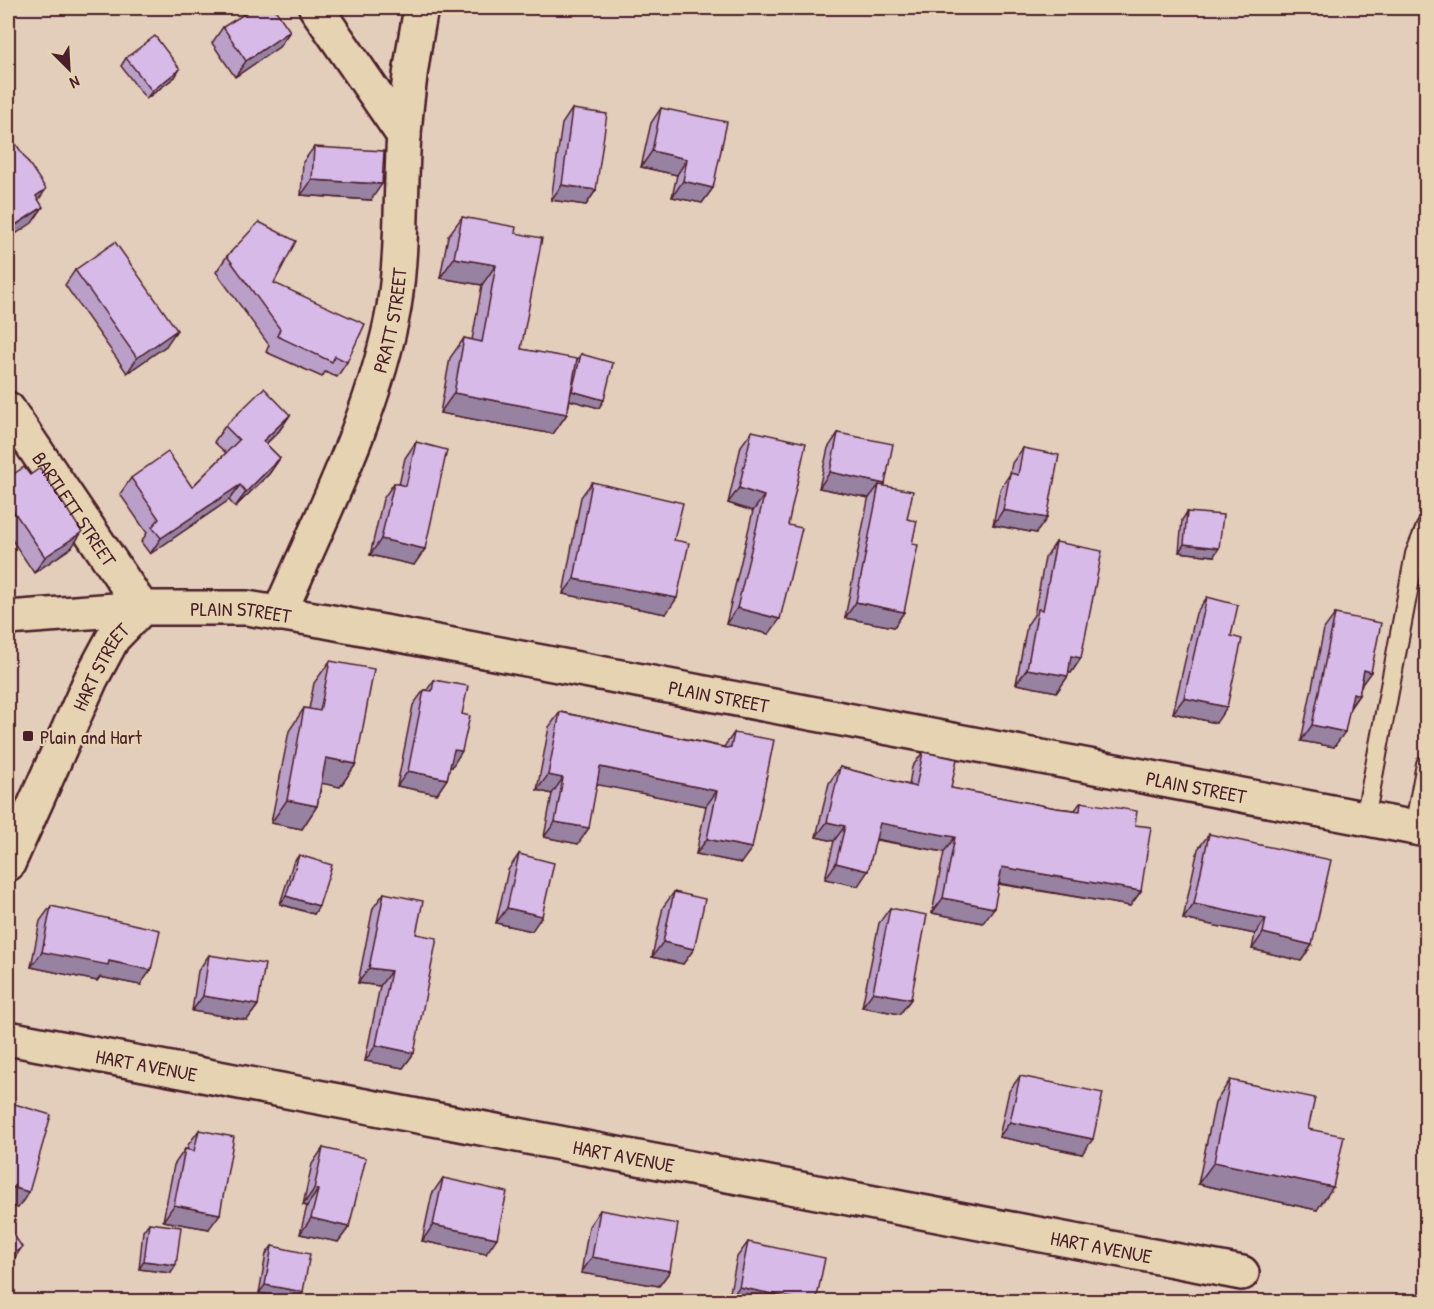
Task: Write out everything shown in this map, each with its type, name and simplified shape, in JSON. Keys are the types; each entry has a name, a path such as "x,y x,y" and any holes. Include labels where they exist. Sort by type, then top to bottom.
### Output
{"street":[{"path":"316,8 404,136"},
{"name":"PRATT STREET","path":"279,614 338,478 383,355 394,305 400,254 404,136 410,70 421,8"},
{"name":"BARTLETT STREET","path":"8,409 142,608"},
{"name":"PLAIN STREET","path":"8,618 142,608 219,606 279,614 1420,829"},
{"name":"HART STREET","path":"8,864 91,680 113,638 142,608"},
{"name":"HART AVENUE","path":"8,1038 1242,1273"}],"lane":[{"path":"1365,819 1415,554 1426,527"},
{"path":"1420,829 1426,764"}],"building":[{"path":"254,8 274,8 290,31 246,61 223,27"},
{"path":"155,36 180,69 152,91 126,58"},
{"path":"661,108 727,122 713,188 683,181 687,159 652,151"},
{"path":"572,109 607,114 596,190 562,185"},
{"path":"8,132 46,189 36,196 43,207 8,230"},
{"path":"314,147 384,151 382,184 312,180"},
{"path":"462,217 516,227 515,233 542,238 521,349 577,359 567,414 454,393 464,338 482,342 496,265 454,258"},
{"path":"259,222 296,241 274,283 365,324 347,362 335,356 332,362 277,336 280,329 227,256"},
{"path":"115,242 177,330 137,358 75,270"},
{"path":"581,354 613,363 604,400 572,391"},
{"path":"264,388 290,415 263,441 280,458 246,492 240,485 161,538 152,527 159,519 131,478 168,452 192,487 239,440 225,426"},
{"path":"752,431 806,443 788,525 802,528 780,619 737,608 764,496 739,488"},
{"path":"838,433 893,444 885,484 830,472"},
{"path":"416,442 447,450 425,549 381,539 394,483 406,486"},
{"path":"1023,448 1059,455 1047,518 1003,510 1010,473 1018,475"},
{"path":"24,467 30,475 40,468 82,532 45,557 8,503 8,478"},
{"path":"592,482 683,503 674,540 689,543 677,598 574,579"},
{"path":"879,485 913,491 907,519 917,521 912,544 918,545 904,612 856,602"},
{"path":"1187,512 1223,515 1219,548 1184,544"},
{"path":"1056,542 1102,551 1081,658 1071,656 1068,676 1027,669 1038,609 1043,610"},
{"path":"1207,597 1238,605 1231,636 1242,639 1227,707 1184,698"},
{"path":"1335,614 1381,623 1371,672 1364,670 1359,695 1353,693 1345,732 1312,725"},
{"path":"330,661 374,669 356,764 326,758 317,806 287,800 304,708 320,711"},
{"path":"434,680 468,686 462,714 470,716 462,751 454,750 447,779 408,771 424,690 432,691"},
{"path":"560,712 726,748 731,747 734,733 774,740 752,848 707,839 717,791 600,767 589,828 555,822 563,778 548,775"},
{"path":"923,752 957,759 951,788 1080,811 1081,802 1137,811 1135,825 1151,827 1141,891 1002,867 994,908 943,898 955,837 880,823 868,871 836,863 845,826 827,822 840,767 916,787"},
{"path":"1209,834 1331,860 1312,945 1263,933 1266,919 1194,904"},
{"path":"519,854 554,863 542,916 507,908"},
{"path":"299,855 332,865 319,906 286,896"},
{"path":"674,892 705,899 694,949 663,942"},
{"path":"384,893 423,901 416,934 437,938 414,1053 376,1045 391,971 369,968"},
{"path":"51,906 160,930 151,970 109,961 108,965 42,952"},
{"path":"890,908 927,915 911,999 873,992"},
{"path":"209,955 265,964 258,1005 203,996"},
{"path":"1020,1076 1103,1093 1093,1139 1010,1122"},
{"path":"1230,1080 1315,1098 1308,1129 1344,1136 1333,1187 1214,1162"},
{"path":"8,1102 51,1115 29,1192 8,1186"},
{"path":"199,1130 234,1137 220,1214 174,1205 185,1149 194,1151"},
{"path":"323,1148 366,1158 349,1227 311,1218 318,1190 314,1189"},
{"path":"443,1178 507,1192 497,1238 433,1225"},
{"path":"600,1210 678,1224 670,1271 592,1257"},
{"path":"149,1223 181,1227 176,1265 144,1261"},
{"path":"8,1226 22,1247 8,1258"},
{"path":"748,1242 825,1258 816,1302 739,1287"},
{"path":"272,1246 310,1254 303,1292 265,1285"}],"place":[{"name":"Plain and Hart","path":"28,736"}]}
